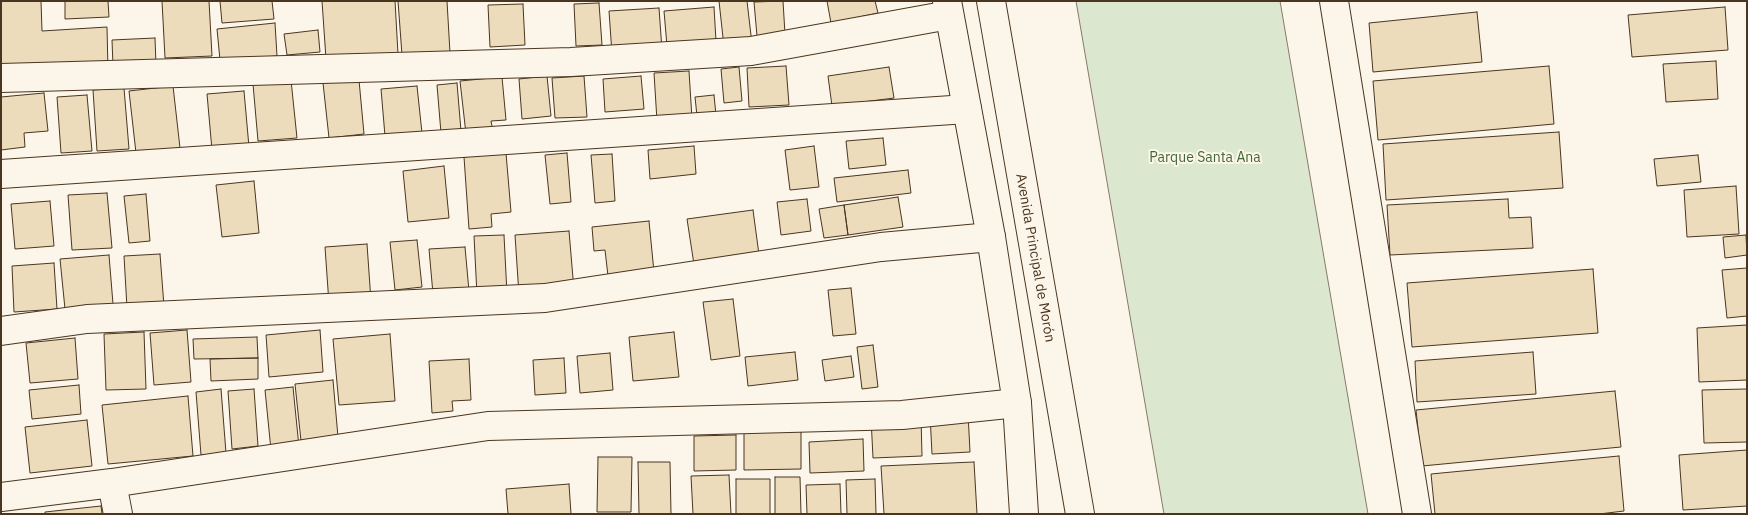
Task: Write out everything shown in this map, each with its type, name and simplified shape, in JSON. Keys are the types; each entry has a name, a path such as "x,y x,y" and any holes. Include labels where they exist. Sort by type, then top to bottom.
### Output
{"street":[{"name":"Avenida Principal de Morón","path":"991,1 1080,514"},
{"path":"1334,1 1417,514"},
{"path":"1,78 571,62 751,51 948,8 991,237 1017,403 1024,514"},
{"path":"1,174 967,109"},
{"path":"1,331 87,319 545,298 881,248 991,237"},
{"path":"1,497 112,483 488,426 902,415 1017,403"},
{"path":"112,483 118,514"}],"green space":[{"name":"Parque Santa Ana","path":"1076,1 1280,1 1368,514 1164,514"}],"building":[{"path":"1,1 41,1 42,31 107,27 108,70 1,75"},
{"path":"65,1 108,1 109,17 65,19"},
{"path":"162,1 209,1 212,56 165,58"},
{"path":"220,1 272,1 274,19 222,23"},
{"path":"322,1 395,1 398,54 326,59"},
{"path":"398,1 447,1 450,53 402,55"},
{"path":"719,1 747,1 752,44 724,47"},
{"path":"783,1 785,34 757,36 754,2"},
{"path":"827,1 875,1 878,13 831,23"},
{"path":"599,3 602,45 576,46 574,4"},
{"path":"523,4 525,45 490,47 488,5"},
{"path":"714,7 716,41 667,46 664,11"},
{"path":"1725,7 1728,50 1632,57 1628,15"},
{"path":"659,8 662,50 612,54 609,11"},
{"path":"1477,12 1482,62 1373,72 1369,23"},
{"path":"275,23 277,56 220,60 217,29"},
{"path":"318,30 320,52 287,55 284,34"},
{"path":"155,38 156,65 113,66 112,40"},
{"path":"1716,61 1718,99 1666,102 1663,64"},
{"path":"786,66 789,105 749,107 747,68"},
{"path":"1549,66 1554,124 1378,140 1373,81"},
{"path":"739,67 742,101 724,103 721,69"},
{"path":"889,67 894,98 832,106 828,76"},
{"path":"689,71 692,119 657,121 654,73"},
{"path":"547,76 551,116 522,119 519,79"},
{"path":"584,76 587,117 555,118 552,78"},
{"path":"641,76 644,109 605,112 603,79"},
{"path":"502,77 506,120 491,121 493,131 466,134 460,81"},
{"path":"291,80 297,138 258,141 253,84"},
{"path":"359,80 364,134 329,138 323,83"},
{"path":"457,83 461,131 441,133 437,85"},
{"path":"173,86 180,148 136,153 129,91"},
{"path":"417,86 422,133 385,136 381,89"},
{"path":"124,88 129,149 97,151 93,90"},
{"path":"244,91 249,147 212,150 207,94"},
{"path":"44,93 48,131 24,133 25,147 1,150 1,97"},
{"path":"87,95 92,151 61,153 57,97"},
{"path":"714,95 716,115 697,116 695,97"},
{"path":"1559,132 1563,188 1386,200 1383,144"},
{"path":"883,138 886,165 849,169 846,141"},
{"path":"694,146 696,174 650,179 648,150"},
{"path":"814,146 819,187 790,190 785,150"},
{"path":"506,153 511,212 491,214 492,227 469,229 464,157"},
{"path":"567,153 571,202 550,204 545,155"},
{"path":"612,154 615,201 595,203 591,155"},
{"path":"1698,155 1701,182 1657,186 1654,159"},
{"path":"444,166 449,218 408,222 403,171"},
{"path":"908,170 911,193 837,202 834,178"},
{"path":"254,181 259,233 222,237 216,185"},
{"path":"1736,186 1739,234 1687,237 1684,190"},
{"path":"107,193 112,248 72,250 68,195"},
{"path":"146,194 150,241 129,243 124,196"},
{"path":"898,197 903,227 848,235 844,205"},
{"path":"807,199 811,231 781,235 777,202"},
{"path":"1508,199 1509,218 1531,217 1533,248 1390,255 1387,205"},
{"path":"50,201 54,246 15,249 11,204"},
{"path":"844,205 848,235 824,238 819,209"},
{"path":"753,210 760,262 695,271 687,219"},
{"path":"649,221 654,272 608,276 605,250 594,251 592,227"},
{"path":"569,231 574,290 519,295 515,235"},
{"path":"504,235 507,294 477,295 474,236"},
{"path":"1746,235 1747,255 1725,258 1723,237"},
{"path":"417,240 422,287 395,290 390,242"},
{"path":"367,244 371,301 329,304 325,247"},
{"path":"465,247 469,291 433,294 429,249"},
{"path":"160,254 164,306 127,308 124,256"},
{"path":"109,255 113,304 65,309 60,259"},
{"path":"54,263 57,309 14,312 12,266"},
{"path":"1747,268 1747,316 1727,318 1722,270"},
{"path":"1593,269 1598,333 1412,347 1407,283"},
{"path":"851,288 856,334 833,336 828,290"},
{"path":"733,299 740,356 711,360 703,302"},
{"path":"1747,325 1747,380 1699,382 1697,328"},
{"path":"187,330 191,382 154,385 150,333"},
{"path":"320,330 323,372 269,377 266,335"},
{"path":"144,332 146,389 106,390 104,334"},
{"path":"674,332 679,377 633,381 629,337"},
{"path":"390,334 395,401 339,405 333,339"},
{"path":"257,337 258,358 194,359 193,339"},
{"path":"75,338 78,379 30,383 26,343"},
{"path":"873,345 878,387 862,389 857,347"},
{"path":"795,352 798,380 748,386 745,357"},
{"path":"1533,352 1536,394 1417,402 1415,361"},
{"path":"610,353 613,390 580,393 577,356"},
{"path":"851,356 854,377 825,381 822,360"},
{"path":"258,358 258,379 211,381 210,359"},
{"path":"564,358 566,393 535,395 533,360"},
{"path":"469,359 471,400 452,401 453,411 432,413 429,361"},
{"path":"333,380 338,437 301,441 295,384"},
{"path":"79,385 81,414 32,419 29,390"},
{"path":"293,387 299,447 271,450 265,390"},
{"path":"221,389 226,453 201,455 196,392"},
{"path":"254,389 258,446 232,449 228,391"},
{"path":"1747,389 1747,442 1704,443 1702,390"},
{"path":"1615,391 1621,447 1422,466 1416,410"},
{"path":"188,396 193,456 108,464 102,405"},
{"path":"968,413 970,452 932,454 930,415"},
{"path":"921,417 922,456 873,458 871,418"},
{"path":"87,420 92,466 30,473 25,427"},
{"path":"801,430 801,469 744,470 744,431"},
{"path":"736,435 736,470 694,471 694,436"},
{"path":"863,439 864,471 810,473 809,442"},
{"path":"1747,450 1747,506 1683,510 1679,455"},
{"path":"1619,456 1624,511 1599,514 1435,514 1431,474"},
{"path":"598,457 632,457 631,512 597,512"},
{"path":"638,462 670,462 671,514 639,514"},
{"path":"974,462 977,514 884,514 881,466"},
{"path":"729,475 731,514 693,514 691,476"},
{"path":"775,477 800,477 801,514 775,514"},
{"path":"736,479 770,479 770,514 736,514"},
{"path":"875,479 876,514 847,514 846,480"},
{"path":"569,484 571,514 508,514 506,489"},
{"path":"840,484 841,514 807,514 806,485"},
{"path":"101,506 102,514 45,514 45,512"}]}
